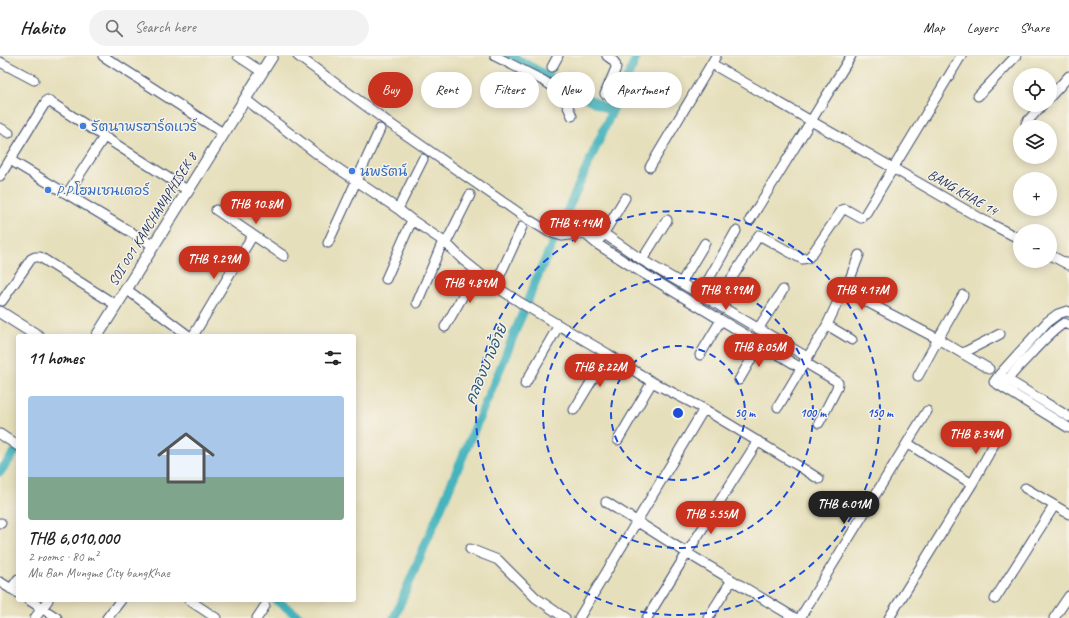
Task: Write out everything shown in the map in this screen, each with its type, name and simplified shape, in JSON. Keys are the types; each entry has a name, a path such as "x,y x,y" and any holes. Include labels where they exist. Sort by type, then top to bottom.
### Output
{"street":[{"path":"103,56 116,59 223,133"},
{"path":"238,56 262,72"},
{"name":"SOI 001 KANCHANAPHISEK 8","path":"98,334 272,56"},
{"path":"298,56 392,125 526,218 549,232 562,236 584,233 603,234 758,329 804,362 836,381 838,384 837,388 819,423"},
{"path":"495,56 557,89 565,100 572,116"},
{"path":"552,67 558,56"},
{"path":"607,56 616,64 614,72"},
{"path":"750,220 851,56"},
{"path":"716,303 760,235 802,259 808,258 842,210 845,209 863,215 961,56"},
{"path":"978,96 1016,56"},
{"name":"BANG KHAE 14","path":"650,167 714,60 811,121 1013,236"},
{"path":"0,62 34,80"},
{"path":"1057,89 1069,76"},
{"path":"245,99 321,156 445,242 463,260 495,286 652,382 758,441 819,479"},
{"path":"0,176 47,100 187,190"},
{"path":"1029,120 1036,112"},
{"path":"0,128 9,133"},
{"path":"328,243 380,129"},
{"path":"66,194 104,137"},
{"path":"398,209 423,159"},
{"path":"10,160 154,246"},
{"path":"417,303 445,242 470,195"},
{"path":"597,244 625,198"},
{"path":"216,210 284,256"},
{"path":"386,279 412,220"},
{"path":"641,272 645,261 667,220"},
{"path":"495,286 522,227"},
{"path":"695,304 736,231"},
{"path":"584,233 597,244 641,272 760,344 804,362"},
{"path":"194,334 253,235"},
{"path":"681,283 705,243"},
{"path":"778,407 827,325 839,299 846,292 859,255"},
{"path":"36,334 1,306 31,259 35,257 40,257 116,305"},
{"path":"1057,259 1069,265"},
{"path":"445,327 477,271"},
{"path":"126,289 186,334"},
{"path":"758,329 783,290"},
{"path":"846,292 938,339 989,369"},
{"path":"918,376 963,295"},
{"path":"1069,312 1058,314 1047,322 999,375 1005,383 1069,428"},
{"path":"700,355 721,320"},
{"path":"1005,383 1056,328 1064,323 1069,325"},
{"path":"525,384 558,325"},
{"path":"827,325 852,340"},
{"path":"963,353 1000,334"},
{"path":"739,380 760,344"},
{"path":"574,410 608,354"},
{"path":"618,440 652,382"},
{"path":"1005,383 1069,417"},
{"path":"579,618 704,410"},
{"path":"800,618 927,411"},
{"path":"0,434 16,445"},
{"path":"889,618 972,484 998,437"},
{"path":"647,618 758,441"},
{"path":"907,443 972,484"},
{"path":"1025,488 1069,514"},
{"path":"606,502 795,618"},
{"path":"995,599 1054,506"},
{"path":"470,549 498,560 536,598 565,618"},
{"path":"708,618 732,580"},
{"path":"1,584 14,591"},
{"path":"1054,618 1069,596"},
{"path":"32,602 57,618"},
{"path":"35,618 46,602"},
{"path":"107,618 119,602"},
{"path":"192,602 216,618"},
{"path":"257,618 265,606"}],"waterway":[{"path":"511,56 612,112"},
{"name":"คลองบางอ้าย","path":"394,618 500,369 536,280 637,56"},
{"path":"0,472 16,451"},
{"path":"279,602 301,618"}],"place":[{"name":"รัตนาพรฮาร์ดแวร์","path":"83,126"},
{"name":"นพรัตน์","path":"352,171"},
{"name":"P.P.โฮมเซนเตอร์","path":"48,190"}]}
